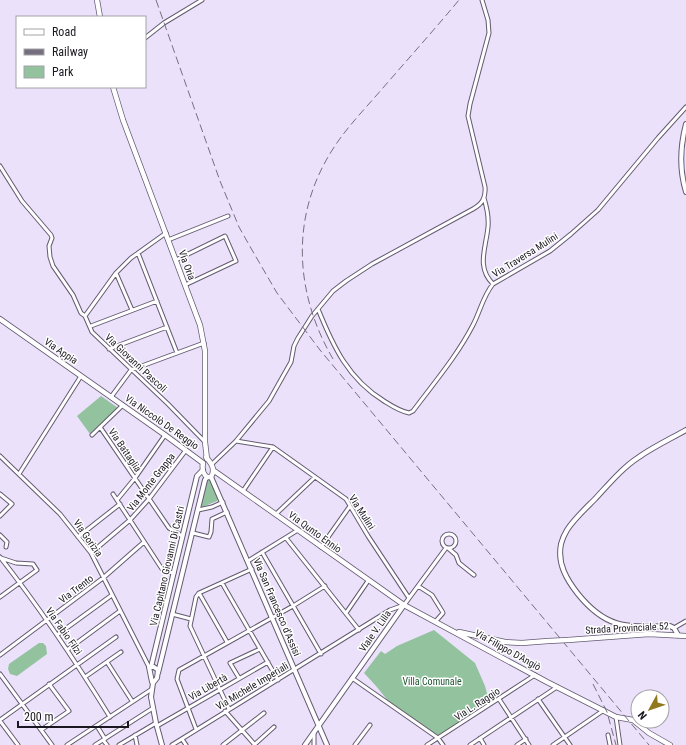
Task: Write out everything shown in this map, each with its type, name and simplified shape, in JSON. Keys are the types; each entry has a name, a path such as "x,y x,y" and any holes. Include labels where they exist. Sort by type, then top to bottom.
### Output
{"main road":[{"path":"97,0 100,16"},
{"name":"Via Oria","path":"113,88 123,120 199,319 205,351 206,459 203,470"},
{"name":"Via Appia","path":"0,320 111,397"},
{"name":"Via Niccolò De Reggio","path":"111,397 186,450 206,459 214,469"},
{"path":"203,470 205,475 209,477 214,469"},
{"name":"Via Qunto Ennio","path":"214,469 368,581 404,604"},
{"name":"Via Filippo D'Angiò","path":"404,604 534,675 616,717 633,720 649,734 670,745"},
{"name":"Strada Provinciale 52","path":"457,632 505,642 522,643 649,634 686,636"}],"street":[{"path":"146,37 164,23 202,0"},
{"path":"482,0 488,20 489,33 468,116 483,175 485,192 484,198 488,210 488,227 484,251 484,272 493,284"},
{"name":"Via Traversa Mulini","path":"318,309 343,362 362,384 372,393 397,409 408,413 413,411 441,375 474,325 486,292 493,284 550,251 572,234 598,210 686,107"},
{"path":"686,124 681,143 681,168 686,192"},
{"name":"Via Giovanni Pascoli","path":"0,166 22,201 51,235 52,238 49,246 53,266 73,295 81,313 85,316 91,326 92,332 157,393 205,442"},
{"path":"214,469 269,401 290,362 294,346 298,338 318,309 333,291 352,277 405,245 476,207 484,198"},
{"path":"168,240 228,216"},
{"path":"85,316 116,273 138,253 166,233"},
{"path":"176,260 225,236 236,261 185,285"},
{"path":"138,253 177,353"},
{"path":"116,273 132,310"},
{"path":"91,326 157,300"},
{"path":"109,349 167,327"},
{"path":"111,397 131,370 204,343"},
{"path":"18,474 81,376"},
{"name":"Via Battaglia","path":"92,435 123,405"},
{"name":"Via Battaglia","path":"100,427 169,528 182,536"},
{"path":"678,635 674,628 670,626 627,626 603,618 584,602 567,578 560,559 560,550 564,537 572,523 622,470 640,456 686,430"},
{"path":"117,500 135,478 165,434"},
{"name":"Via Mulini","path":"236,441 273,447 346,499 368,536 409,598"},
{"path":"243,491 273,447"},
{"name":"Via Monte Grappa","path":"91,553 130,520 149,499 186,450"},
{"name":"Via Gorizia","path":"1,459 60,514 91,553 150,667"},
{"name":"Via Capitano Giovanni Di Castri","path":"150,667 197,476 203,470"},
{"name":"Via Capitano Giovanni Di Castri","path":"153,683 155,683 158,673 205,480 209,477"},
{"name":"Via San Francesco d'Assisi","path":"209,477 223,502 327,745"},
{"path":"276,514 315,477"},
{"path":"0,494 12,504 0,516"},
{"path":"113,494 164,571 174,573"},
{"path":"198,510 212,507 223,502"},
{"path":"78,537 120,504"},
{"path":"321,547 350,506"},
{"path":"193,532 208,537 211,532 212,519 227,512"},
{"path":"248,561 298,530"},
{"path":"447,548 453,548 456,544 456,539 452,534 447,534 442,539 443,544 447,548 456,555 459,563 474,575"},
{"path":"0,535 7,542 6,547"},
{"path":"286,538 359,630"},
{"name":"Via Trento","path":"0,655 104,578 144,542"},
{"name":"Viale V. Lilla","path":"305,745 404,604 447,548"},
{"path":"262,552 321,654"},
{"path":"0,558 16,563 33,564 36,567 36,571 0,597"},
{"name":"Via Fabio Filzi","path":"0,558 20,583 78,664 110,717"},
{"path":"229,709 190,626 191,619 196,597 199,593 252,569"},
{"path":"346,613 368,581"},
{"path":"222,583 278,680"},
{"path":"196,729 177,679 179,670 293,606 325,586"},
{"path":"418,586 432,595 443,614 436,621"},
{"path":"199,593 227,642"},
{"path":"57,635 112,595"},
{"name":"Via Michele Imperiali","path":"172,745 390,610 404,604"},
{"path":"67,650 120,611"},
{"path":"172,614 191,619"},
{"path":"674,628 686,621"},
{"path":"18,745 0,720 48,684 116,637"},
{"path":"239,678 230,663 260,649"},
{"path":"85,676 121,652"},
{"path":"107,662 132,701"},
{"name":"Via Libertà","path":"119,745 135,735 188,708 268,662"},
{"path":"158,673 156,668 150,667 153,683 151,697 162,745"},
{"path":"0,674 52,745"},
{"name":"Via L. Raggio","path":"427,745 534,675"},
{"path":"352,678 438,738 442,745"},
{"path":"41,730 69,711 48,684"},
{"path":"470,745 557,687"},
{"path":"67,745 152,688"},
{"path":"499,699 529,745"},
{"path":"538,699 570,745"},
{"path":"95,745 153,708"},
{"path":"553,745 604,710"},
{"path":"225,711 254,745 274,727"},
{"path":"223,745 264,713"},
{"path":"616,717 620,745"},
{"path":"355,745 370,725"},
{"path":"97,726 107,745"},
{"path":"314,733 314,745"},
{"path":"135,735 137,745"},
{"path":"606,745 610,744 608,735"},
{"path":"480,738 484,745"},
{"path":"182,739 186,745"},
{"path":"517,745 526,739"}],"green space":[{"path":"101,396 118,408 90,434 77,416"},
{"path":"207,480 212,480 219,498 217,501 200,508"},
{"name":"Villa Comunale","path":"434,630 475,663 488,697 474,710 475,712 438,736 389,702 364,673 381,651 385,654 397,646"},
{"path":"39,643 43,643 46,646 47,654 17,676 10,674 8,669 9,664"}],"railway":[{"path":"156,0 220,181 239,227 277,293 320,350 649,745"},
{"path":"333,359 320,334 311,309 305,282 302,256 304,229 309,203 318,177 342,135 459,0"},
{"path":"593,684 607,712 616,745"}]}
